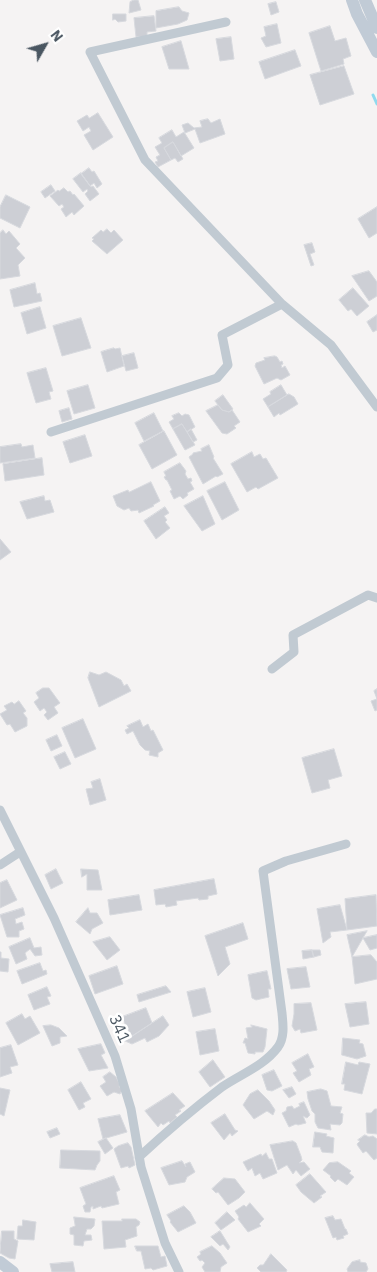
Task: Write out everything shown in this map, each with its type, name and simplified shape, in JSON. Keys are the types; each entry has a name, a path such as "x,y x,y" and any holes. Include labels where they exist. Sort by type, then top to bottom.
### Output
{"main road":[{"path":"352,0 361,23 377,52"},
{"path":"365,0 377,28"},
{"path":"0,1262 14,1272"}],"street":[{"path":"226,22 90,52 145,160 282,304 331,345 377,407"},
{"path":"51,432 217,378 228,365 222,335 282,304"},
{"path":"272,669 294,652 293,636 368,595 377,598"},
{"name":"341","path":"0,810 54,918 115,1056 131,1109 140,1157 165,1243 179,1272"},
{"path":"140,1157 176,1122 224,1086 260,1064 280,1045 283,1032 282,1013 263,871 286,861 346,844"},
{"path":"0,865 20,852"}],"building":[{"path":"138,0 141,10 129,13 130,2"},
{"path":"276,2 279,12 271,15 268,4"},
{"path":"179,7 182,11 189,13 187,20 178,24 156,28 156,11"},
{"path":"113,14 126,14 126,21 118,22 115,19 113,20"},
{"path":"154,16 156,31 147,32 147,36 136,37 134,18"},
{"path":"277,24 281,43 266,47 261,38 266,36 264,27"},
{"path":"330,26 335,41 346,38 351,56 343,59 344,64 321,71 309,33"},
{"path":"231,37 234,59 220,61 216,39"},
{"path":"181,41 189,69 169,69 162,47"},
{"path":"295,50 301,66 265,79 259,62"},
{"path":"344,66 354,94 320,105 310,75"},
{"path":"98,113 113,137 93,150 84,135 91,131 89,127 83,131 77,121 87,115 89,118"},
{"path":"208,119 211,123 220,119 225,134 200,143 195,129 185,133 182,125 188,123 194,128 202,127 200,121"},
{"path":"172,130 176,137 184,132 194,148 181,156 173,142 164,148 171,160 158,167 155,162 158,161 156,157 160,155 155,147 162,143 159,138"},
{"path":"173,142 183,159 178,162 175,158 171,160 164,148"},
{"path":"89,168 92,172 94,171 102,184 97,188 94,183 90,186 81,174"},
{"path":"81,173 91,187 93,186 99,194 90,201 85,194 88,191 87,189 83,192 73,179"},
{"path":"51,185 55,191 45,198 41,192"},
{"path":"64,188 74,194 84,206 74,215 72,212 66,217 61,209 64,207 62,204 59,206 50,196"},
{"path":"6,195 30,207 20,228 0,218 0,207"},
{"path":"377,207 377,233 369,238 358,219"},
{"path":"107,229 111,233 114,230 123,240 107,254 92,241 94,239 92,238 101,230 103,232"},
{"path":"3,230 6,234 9,231 20,244 16,248 25,258 18,265 20,276 0,279 0,233"},
{"path":"312,243 315,252 310,254 314,265 311,266 304,245"},
{"path":"369,271 377,282 377,296 369,301 352,276"},
{"path":"35,283 37,294 40,293 42,301 14,307 10,290"},
{"path":"353,288 369,306 357,316 351,309 348,311 339,300"},
{"path":"40,307 46,328 27,334 21,313"},
{"path":"377,315 377,330 373,332 367,322"},
{"path":"81,318 91,348 62,356 53,326"},
{"path":"120,348 124,366 107,372 101,352"},
{"path":"134,353 138,368 126,371 122,356"},
{"path":"275,356 280,362 282,361 282,368 285,366 290,375 281,380 277,378 264,384 255,366 256,363 265,360 264,358"},
{"path":"46,368 53,391 49,392 51,399 36,403 27,373"},
{"path":"88,385 95,408 74,414 67,391"},
{"path":"281,385 287,395 268,407 263,399"},
{"path":"289,394 294,397 298,404 274,417 268,407"},
{"path":"223,395 233,409 229,412 222,410 215,401"},
{"path":"218,405 222,410 229,412 232,410 240,422 234,426 236,428 227,434 222,433 206,411"},
{"path":"69,408 72,419 62,422 59,411"},
{"path":"154,413 163,431 144,441 135,423"},
{"path":"179,413 182,416 185,414 189,415 195,427 187,432 182,424 173,429 169,422 174,419 172,416"},
{"path":"182,424 195,445 185,450 173,429"},
{"path":"191,429 197,440 193,442 187,432"},
{"path":"164,431 177,455 152,469 139,445"},
{"path":"85,435 92,456 70,463 63,442"},
{"path":"21,444 22,447 33,445 35,458 0,463 0,447"},
{"path":"209,445 213,458 223,474 203,484 189,457 193,453 202,451 201,449"},
{"path":"252,452 254,457 260,454 263,459 266,458 278,478 258,489 256,487 247,492 231,464"},
{"path":"42,458 44,475 5,481 3,464"},
{"path":"180,463 186,471 185,474 188,479 191,478 192,481 190,482 194,489 187,493 188,495 183,499 180,496 174,499 170,491 172,490 164,477 166,476 164,472"},
{"path":"151,482 160,501 154,506 139,513 138,510 131,511 129,508 124,510 117,506 113,496 128,490 129,492"},
{"path":"225,482 239,510 222,520 207,491"},
{"path":"44,496 45,501 50,500 54,512 27,519 20,502"},
{"path":"203,496 215,524 202,531 184,506"},
{"path":"165,507 169,513 164,516 167,520 165,522 170,528 156,539 144,521"},
{"path":"0,539 11,552 0,560"},
{"path":"90,672 99,675 106,672 121,680 124,686 127,684 131,691 99,707 88,678"},
{"path":"43,688 49,688 60,703 54,707 58,713 48,720 44,715 47,712 44,708 40,711 34,702 39,698 36,693"},
{"path":"377,699 377,710 375,711 371,701"},
{"path":"19,701 26,711 23,713 27,718 27,726 15,732 10,724 7,725 0,714 7,710 4,706"},
{"path":"83,719 96,749 75,758 62,728"},
{"path":"140,720 143,727 148,724 151,731 153,730 163,750 158,753 158,757 149,755 150,751 145,750 140,745 133,731 127,734 125,730 129,728 127,726"},
{"path":"57,735 62,746 51,751 46,740"},
{"path":"334,749 342,776 328,780 330,788 312,793 302,758"},
{"path":"65,752 71,764 60,769 54,757"},
{"path":"100,779 106,800 90,805 86,789 93,788 91,782"},
{"path":"56,869 63,883 51,889 45,875"},
{"path":"81,869 98,870 102,890 87,890 87,874 82,877"},
{"path":"214,879 217,894 208,896 208,899 199,900 198,898 176,901 177,905 166,907 165,904 156,905 154,890"},
{"path":"7,880 17,900 0,908 0,883"},
{"path":"139,895 142,910 110,915 108,900"},
{"path":"376,895 377,926 347,930 345,899"},
{"path":"340,905 347,930 330,932 331,937 323,943 317,909"},
{"path":"23,908 25,915 15,919 16,924 22,922 24,929 19,931 19,937 7,937 0,915"},
{"path":"88,908 90,913 97,913 103,923 92,929 90,934 76,922"},
{"path":"243,923 248,939 225,947 230,964 218,976 205,936"},
{"path":"367,931 352,957 347,935"},
{"path":"377,935 377,948 370,950 363,938"},
{"path":"110,937 120,950 107,960 93,942"},
{"path":"30,938 34,948 41,947 42,955 35,956 30,949 25,953 27,959 16,964 9,947"},
{"path":"312,950 314,957 303,959 302,951"},
{"path":"312,950 320,950 321,955 314,957"},
{"path":"0,952 1,958 9,959 8,972 0,971"},
{"path":"371,955 377,962 377,979 355,984 352,957"},
{"path":"40,963 43,971 46,970 47,974 22,984 17,971"},
{"path":"117,966 123,984 95,994 89,976"},
{"path":"306,967 310,987 291,989 287,969"},
{"path":"267,971 271,989 268,989 269,997 256,1000 252,998 248,975"},
{"path":"166,986 171,992 139,1002 137,995"},
{"path":"47,987 51,996 47,997 50,1004 34,1010 28,995"},
{"path":"205,988 211,1012 193,1017 187,992"},
{"path":"366,1002 369,1024 350,1027 345,1004"},
{"path":"311,1003 317,1030 301,1033 300,1029 295,1031 292,1026 294,1004"},
{"path":"146,1008 152,1023 131,1037 122,1017"},
{"path":"22,1014 25,1019 30,1016 40,1033 18,1045 6,1023"},
{"path":"163,1016 169,1025 159,1036 147,1042 145,1038 132,1044 125,1041"},
{"path":"51,1025 59,1028 67,1036 60,1037 60,1043 52,1046 43,1026"},
{"path":"251,1025 267,1029 263,1052 248,1053 245,1043 243,1043 245,1038 248,1039 246,1028 252,1027"},
{"path":"215,1029 219,1051 200,1055 196,1032"},
{"path":"343,1038 360,1040 359,1043 363,1044 366,1056 357,1059 342,1055"},
{"path":"101,1044 105,1053 101,1055 108,1068 89,1071 78,1049"},
{"path":"11,1045 18,1065 10,1067 12,1073 0,1077 0,1048"},
{"path":"308,1054 314,1067 309,1069 311,1075 299,1082 293,1073 297,1071 292,1063"},
{"path":"213,1060 225,1077 210,1087 199,1072"},
{"path":"346,1062 358,1065 359,1062 370,1064 362,1094 344,1090 345,1084 342,1084"},
{"path":"274,1070 282,1086 272,1091 267,1090 262,1075"},
{"path":"110,1072 116,1077 122,1090 120,1094 114,1092 107,1096 100,1086 106,1082 103,1077"},
{"path":"81,1082 91,1099 83,1103 85,1107 79,1110 68,1090"},
{"path":"292,1087 296,1094 289,1098 283,1090"},
{"path":"0,1088 10,1090 4,1116 0,1114"},
{"path":"321,1089 327,1091 331,1106 342,1107 340,1113 343,1114 342,1123 340,1125 330,1124 331,1130 318,1128 315,1122 315,1114 308,1099 307,1092"},
{"path":"258,1090 275,1110 273,1115 267,1111 254,1119 243,1105 250,1094"},
{"path":"173,1093 185,1106 179,1110 181,1111 175,1115 177,1117 170,1123 169,1121 163,1125 161,1123 158,1127 145,1111"},
{"path":"304,1102 310,1115 307,1118 303,1116 306,1123 289,1127 282,1113 286,1111 287,1107 292,1106 294,1109"},
{"path":"377,1109 377,1134 367,1133 366,1113 371,1113"},
{"path":"225,1114 235,1130 238,1131 232,1136 230,1133 224,1140 211,1123"},
{"path":"120,1115 127,1132 103,1139 98,1119"},
{"path":"57,1128 60,1134 50,1138 47,1132"},
{"path":"315,1132 327,1134 326,1136 334,1138 333,1153 322,1152 320,1147 313,1147"},
{"path":"365,1135 373,1136 377,1139 377,1158 374,1160 366,1151 363,1153 357,1144 360,1141 358,1140"},
{"path":"106,1138 113,1148 105,1154 98,1142"},
{"path":"293,1141 296,1143 301,1156 302,1160 299,1163 304,1162 310,1169 301,1176 296,1170 293,1174 287,1165 278,1170 270,1145"},
{"path":"128,1143 131,1147 135,1165 129,1168 128,1166 121,1168 114,1149"},
{"path":"61,1150 100,1151 100,1161 95,1170 60,1168"},
{"path":"266,1153 269,1159 272,1159 277,1173 263,1179 260,1173 255,1176 252,1168 248,1171 243,1162"},
{"path":"182,1161 186,1167 185,1164 190,1162 195,1172 187,1177 185,1182 169,1185 161,1168"},
{"path":"338,1162 351,1171 349,1173 354,1177 347,1185 338,1179 335,1182 323,1170 329,1163"},
{"path":"310,1174 326,1192 314,1203 296,1185"},
{"path":"114,1176 120,1190 116,1192 119,1204 93,1209 93,1206 90,1212 85,1212 83,1206 86,1204 80,1188"},
{"path":"224,1178 235,1179 245,1192 228,1205 218,1192 216,1193 212,1189"},
{"path":"250,1203 264,1219 259,1224 261,1226 248,1232 238,1219 239,1217 235,1211 244,1205 246,1207"},
{"path":"184,1206 196,1223 178,1232 167,1215"},
{"path":"227,1212 235,1220 221,1230 215,1223"},
{"path":"333,1216 335,1220 341,1219 346,1229 348,1234 343,1236 344,1238 337,1240 336,1237 333,1238 325,1218"},
{"path":"74,1217 95,1219 94,1226 91,1229 87,1229 85,1235 91,1235 92,1240 84,1241 83,1246 74,1245 74,1235 70,1234 70,1228 75,1226"},
{"path":"122,1219 136,1219 140,1222 136,1227 137,1236 125,1240 126,1247 104,1249 102,1221 122,1221"},
{"path":"23,1220 36,1222 34,1240 17,1239 18,1226 22,1226"},
{"path":"2,1231 14,1231 14,1239 18,1241 15,1259 0,1253"},
{"path":"220,1231 230,1247 228,1250 223,1244 220,1246 211,1237"},
{"path":"135,1246 158,1246 161,1257 165,1256 167,1266 153,1270 151,1268 145,1269 141,1251 137,1251"},
{"path":"212,1246 227,1263 221,1267 220,1272 205,1272 202,1267 205,1263 197,1257 201,1254 200,1252"},
{"path":"271,1254 287,1270 286,1272 261,1272 257,1268 263,1265"},
{"path":"360,1260 360,1262 366,1263 368,1269 366,1272 348,1272 347,1269 352,1262"},
{"path":"73,1262 75,1272 52,1272 50,1264"}],"waterway":[{"path":"373,95 377,104"}]}
